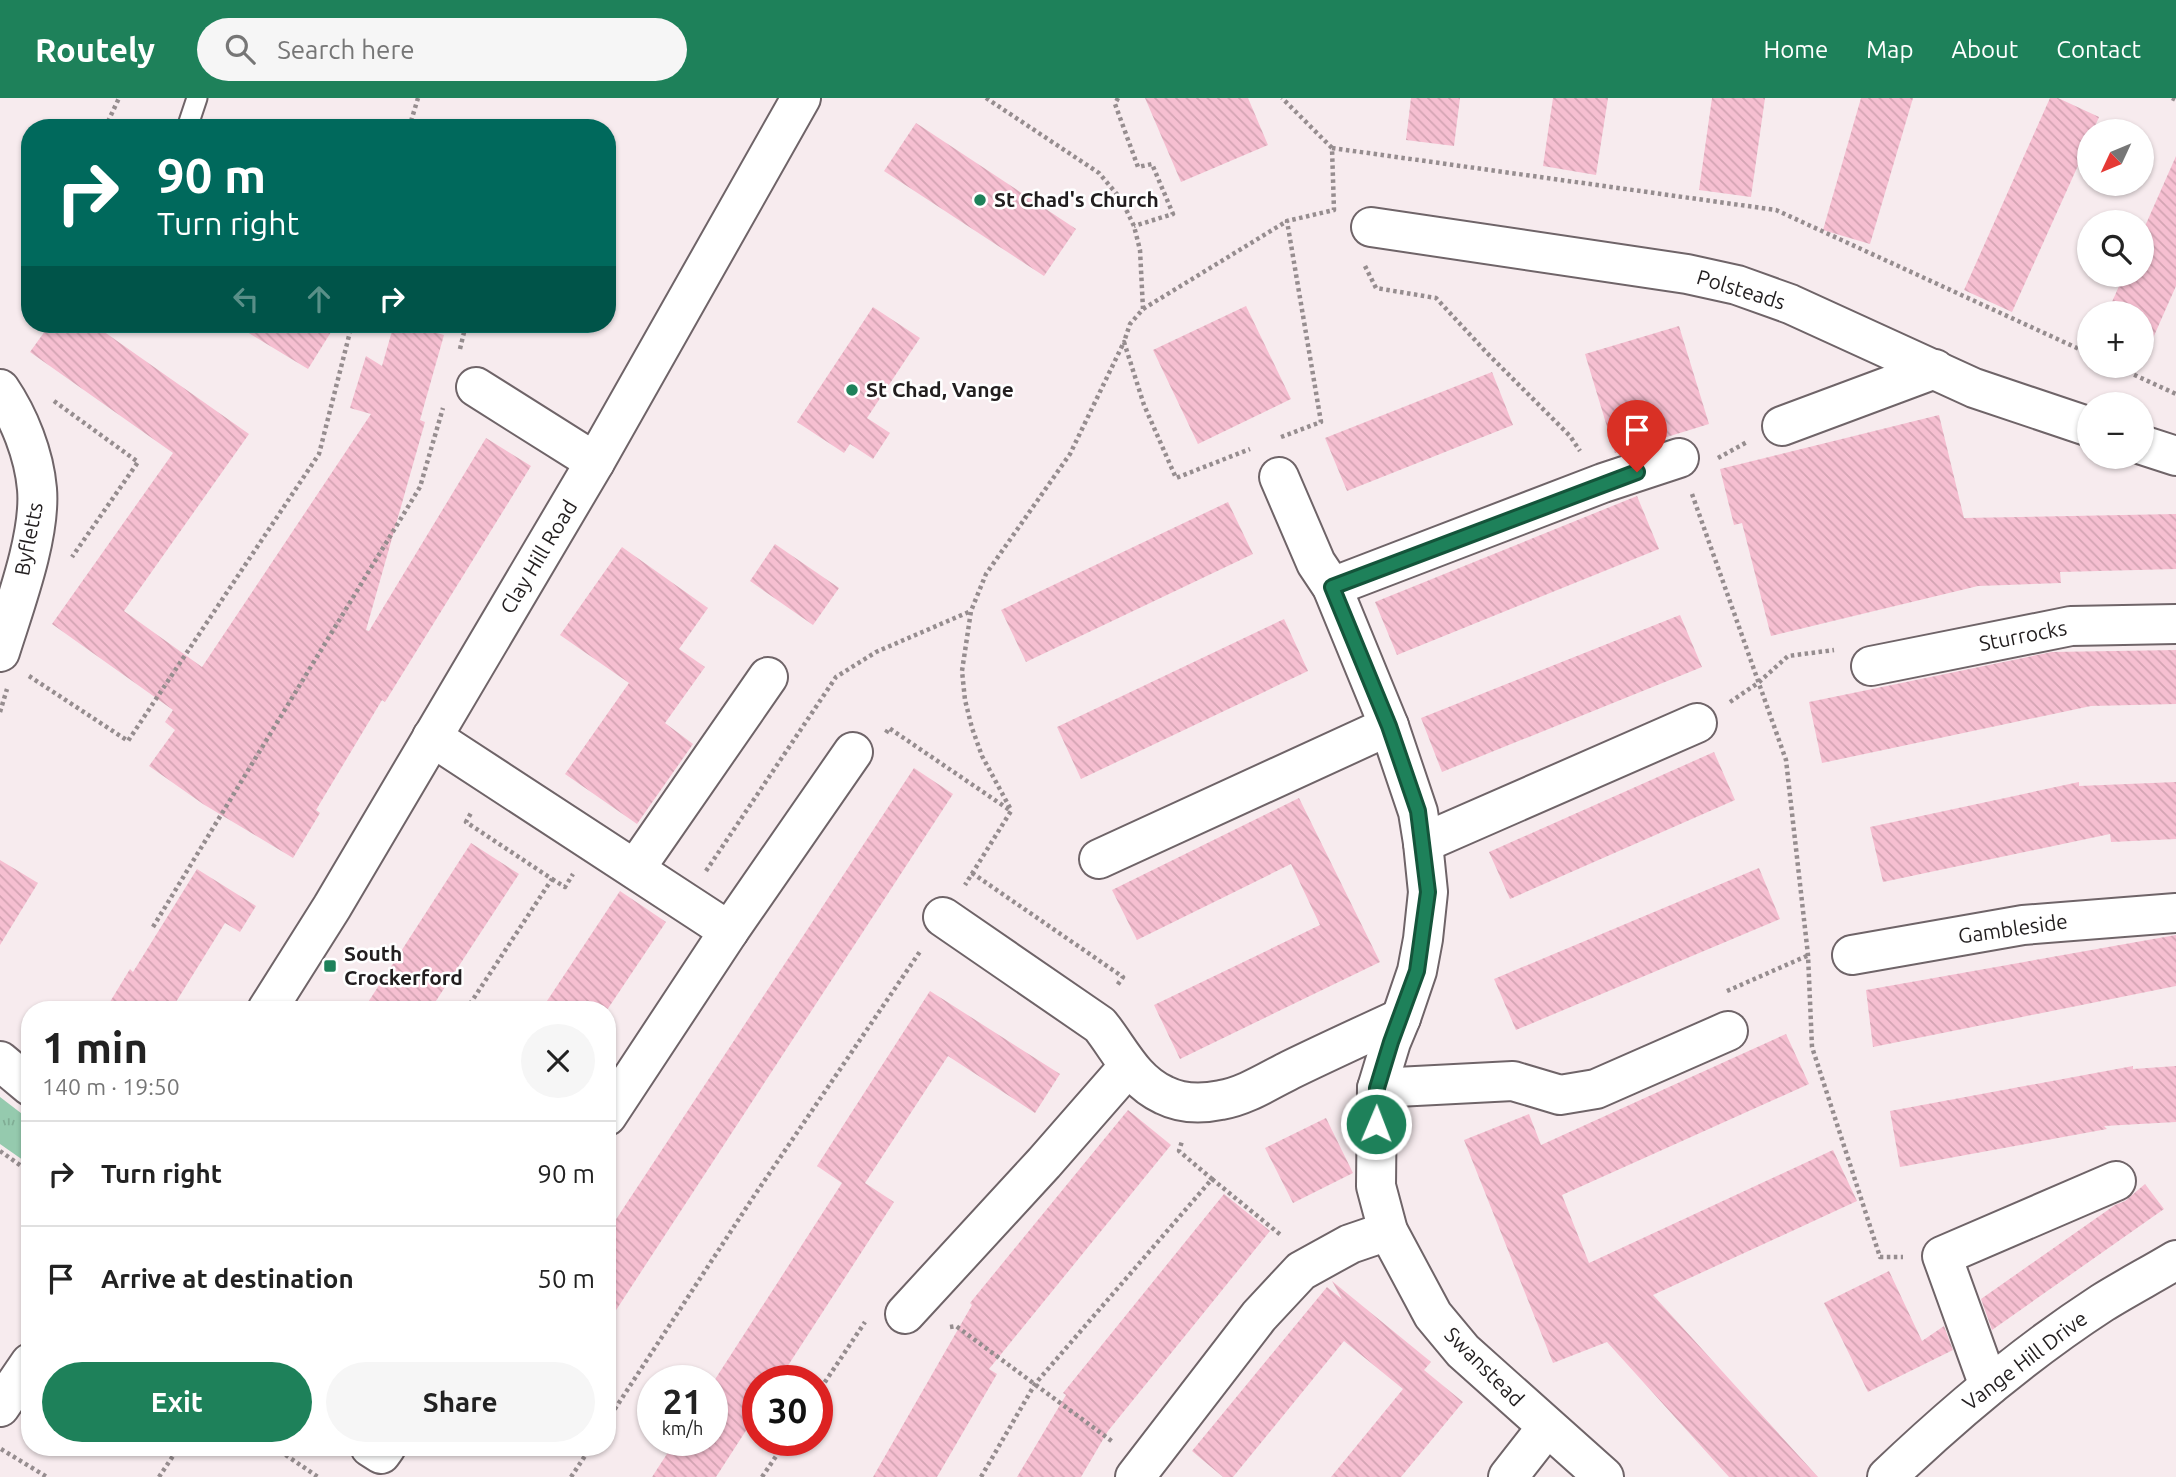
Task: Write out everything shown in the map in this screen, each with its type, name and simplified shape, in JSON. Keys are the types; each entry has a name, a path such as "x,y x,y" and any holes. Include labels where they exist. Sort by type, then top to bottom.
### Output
{"street":[{"name":"Clay Hill Road","path":"273,1001 332,908 595,462 712,260 801,98"},
{"name":"Polsteads","path":"1356,224 1687,274 1737,285 1790,304 1974,388 2077,423"},
{"path":"1782,426 1935,369"},
{"name":"Byfletts","path":"0,389 14,409 30,453 37,490 34,532 13,663"},
{"path":"461,394 595,462"},
{"path":"2154,449 2176,456"},
{"name":"Swanstead","path":"1271,454 1316,563 1332,587 1389,726 1418,811 1423,843 1428,892 1417,971 1377,1088 1376,1186 1388,1231 1433,1315 1463,1351 1604,1477"},
{"path":"1332,587 1603,483 1679,458"},
{"name":"Sturrocks","path":"1871,666 2071,626 2176,624"},
{"path":"635,869 768,677"},
{"path":"1423,843 1697,723"},
{"path":"1099,859 1389,726"},
{"path":"432,737 729,931"},
{"path":"616,1102 729,931 867,746"},
{"name":"Gambleside","path":"1852,956 2023,925 2176,913"},
{"path":"943,917 1100,1025 1139,1079 1164,1096 1194,1104 1223,1100 1251,1089 1401,1018"},
{"path":"1377,1088 1513,1081 1560,1095 1596,1089 1728,1031"},
{"path":"0,1061 21,1078"},
{"path":"905,1314 1128,1067"},
{"path":"1989,1386 1942,1256 2116,1181"},
{"path":"1139,1471 1259,1316 1301,1271 1350,1244 1388,1231"},
{"name":"Vange Hill Drive","path":"1887,1477 1941,1426 1989,1386 2102,1303 2176,1260"},
{"path":"0,1407 21,1376"},
{"path":"1508,1477 1547,1427"}],"lane":[{"path":"190,119 197,98"}],"path":[{"path":"109,119 119,98"},
{"path":"412,119 418,98"},
{"path":"986,98 1099,173 1121,199 1134,226 1140,250 1143,309"},
{"path":"1118,98 1115,104 1138,167 1152,164 1173,214 1134,226"},
{"path":"1282,98 1332,148 1776,210 2077,348"},
{"path":"1332,148 1334,210"},
{"path":"1011,811 982,756 965,700 962,671 971,611 986,574 1070,454 1130,324 1143,309 1287,221 1334,210 1356,224"},
{"path":"1124,342 1144,405 1176,478 1271,454 1321,422 1287,221"},
{"path":"1364,265 1376,288 1436,298 1486,353 1570,436 1603,483"},
{"path":"13,663 128,741 319,454 350,333"},
{"path":"460,350 464,333"},
{"path":"2141,378 2176,394"},
{"path":"153,927 420,487 461,394"},
{"path":"51,399 138,462 71,559"},
{"path":"1782,426 1740,444 1710,463 1679,458 1786,760 1808,955 1812,1046 1880,1257 1942,1256"},
{"path":"706,871 836,677 876,652 971,611"},
{"path":"1697,723 1758,683 1788,656 1833,650 1871,666"},
{"path":"867,746 889,729 1011,811"},
{"path":"476,804 466,821 552,879 565,887 577,869"},
{"path":"616,1408 1011,811"},
{"path":"972,873 1123,977 1093,1020"},
{"path":"472,1001 552,879"},
{"path":"1728,1031 1709,999 1808,955 1852,956"},
{"path":"1194,1104 1179,1151 1315,1262"},
{"path":"0,1151 21,1166"},
{"path":"981,1477 1035,1384 1212,1179"},
{"path":"833,1370 880,1299 933,1331 956,1326 1035,1384 1139,1471"},
{"path":"0,1448 47,1477"},
{"path":"159,1477 173,1456"},
{"path":"287,1456 318,1477"},
{"path":"571,1477 584,1456"},
{"path":"762,1477 776,1456"}],"green space":[{"path":"0,1097 21,1113 21,1159 0,1144"}],"building":[{"path":"1145,98 1248,98 1268,145 1181,182"},
{"path":"1411,98 1460,98 1454,146 1406,140"},
{"path":"1553,98 1608,98 1596,175 1543,166"},
{"path":"1712,98 1765,98 1751,197 1699,190"},
{"path":"1861,98 1913,98 1870,244 1823,230"},
{"path":"2050,98 2058,98 2099,117 2077,119 2077,168 2012,312 1964,290"},
{"name":"St Chad's Church","path":"916,123 1076,229 1044,276 884,171"},
{"path":"2176,156 2176,286 2154,336 2154,301 2112,301 2119,287 2154,287 2152,210"},
{"path":"1246,306 1291,399 1198,444 1153,350"},
{"name":"St Chad, Vange","path":"873,307 920,338 867,418 890,433 873,459 850,444 844,453 797,422"},
{"path":"1679,326 1709,424 1615,453 1585,354"},
{"path":"44,333 106,333 249,434 124,611 202,667 371,414 350,408 366,356 382,366 391,333 444,335 420,420 425,422 366,630 369,631 486,438 531,466 385,702 382,700 316,810 320,813 293,858 203,804 149,766 175,730 165,722 173,710 52,624 173,453 30,352"},
{"path":"249,333 330,333 308,369"},
{"path":"1492,372 1513,425 1347,491 1325,438"},
{"path":"1939,415 1964,518 2176,514 2176,569 2060,572 2061,583 1978,586 1771,636 1742,523 1734,525 1720,469"},
{"path":"1637,496 1659,549 1397,655 1375,602"},
{"path":"1228,502 1253,554 1026,662 1001,610"},
{"path":"775,544 839,588 813,625 750,581"},
{"path":"622,547 708,608 679,649 705,667 665,723 693,744 637,824 565,774 629,683 560,635"},
{"path":"1680,615 1702,667 1442,772 1421,718"},
{"path":"1284,619 1308,671 1081,779 1057,727"},
{"path":"2176,650 2176,704 2091,706 1822,763 1809,702 2052,652"},
{"path":"1714,752 1735,800 1510,899 1489,852"},
{"path":"914,768 953,794 616,1310 616,1219"},
{"path":"2079,782 2079,786 2176,782 2176,839 2111,842 2110,834 1883,882 1870,827"},
{"path":"1299,798 1380,962 1180,1059 1154,1005 1320,925 1291,864 1137,940 1112,890"},
{"path":"471,843 519,874 436,1001 369,1001"},
{"path":"0,860 38,883 0,945"},
{"path":"1759,868 1780,919 1516,1030 1494,979"},
{"path":"197,869 256,906 240,932 225,923 177,1001 110,1001 130,969 133,972"},
{"path":"620,891 666,922 613,1001 547,1001"},
{"path":"2176,935 2176,986 1873,1047 1866,990"},
{"path":"930,991 1060,1074 1035,1113 948,1056 865,1183 894,1202 788,1365 742,1365 742,1437 716,1477 652,1477 666,1456 728,1456 728,1365 724,1365 842,1183 817,1166"},
{"path":"1786,1034 1809,1084 1562,1195 1589,1263 1833,1150 1857,1201 1653,1295 1818,1477 1729,1477 1607,1342 1553,1363 1464,1140 1529,1114 1541,1145"},
{"path":"2133,1066 2133,1069 2176,1066 2176,1122 2104,1126 2107,1129 1900,1167 1890,1111"},
{"path":"1128,1110 1171,1145 989,1369 997,1374 937,1477 873,1477 972,1305 970,1303"},
{"path":"1326,1118 1353,1173 1293,1203 1265,1148"},
{"path":"2145,1184 2164,1209 1992,1330 1981,1299 2115,1205 2125,1201"},
{"path":"1224,1194 1270,1231 1108,1431 1081,1477 1017,1477 1066,1395 1063,1393"},
{"path":"1889,1271 1922,1341 1944,1326 1953,1350 1868,1392 1824,1303"},
{"path":"1332,1281 1431,1362 1424,1370 1463,1402 1401,1477 1331,1477 1403,1389 1344,1341 1233,1477 1223,1477 1192,1451 1327,1287 1342,1299"}],"place":[{"name":"St Chad's Church","path":"980,200"},
{"name":"St Chad, Vange","path":"852,390"},
{"name":"South Crockerford","path":"330,966"}],"route":[{"path":"1376,1124 1377,1088 1417,971 1428,892 1418,811 1389,726 1332,587 1637,472"}]}
